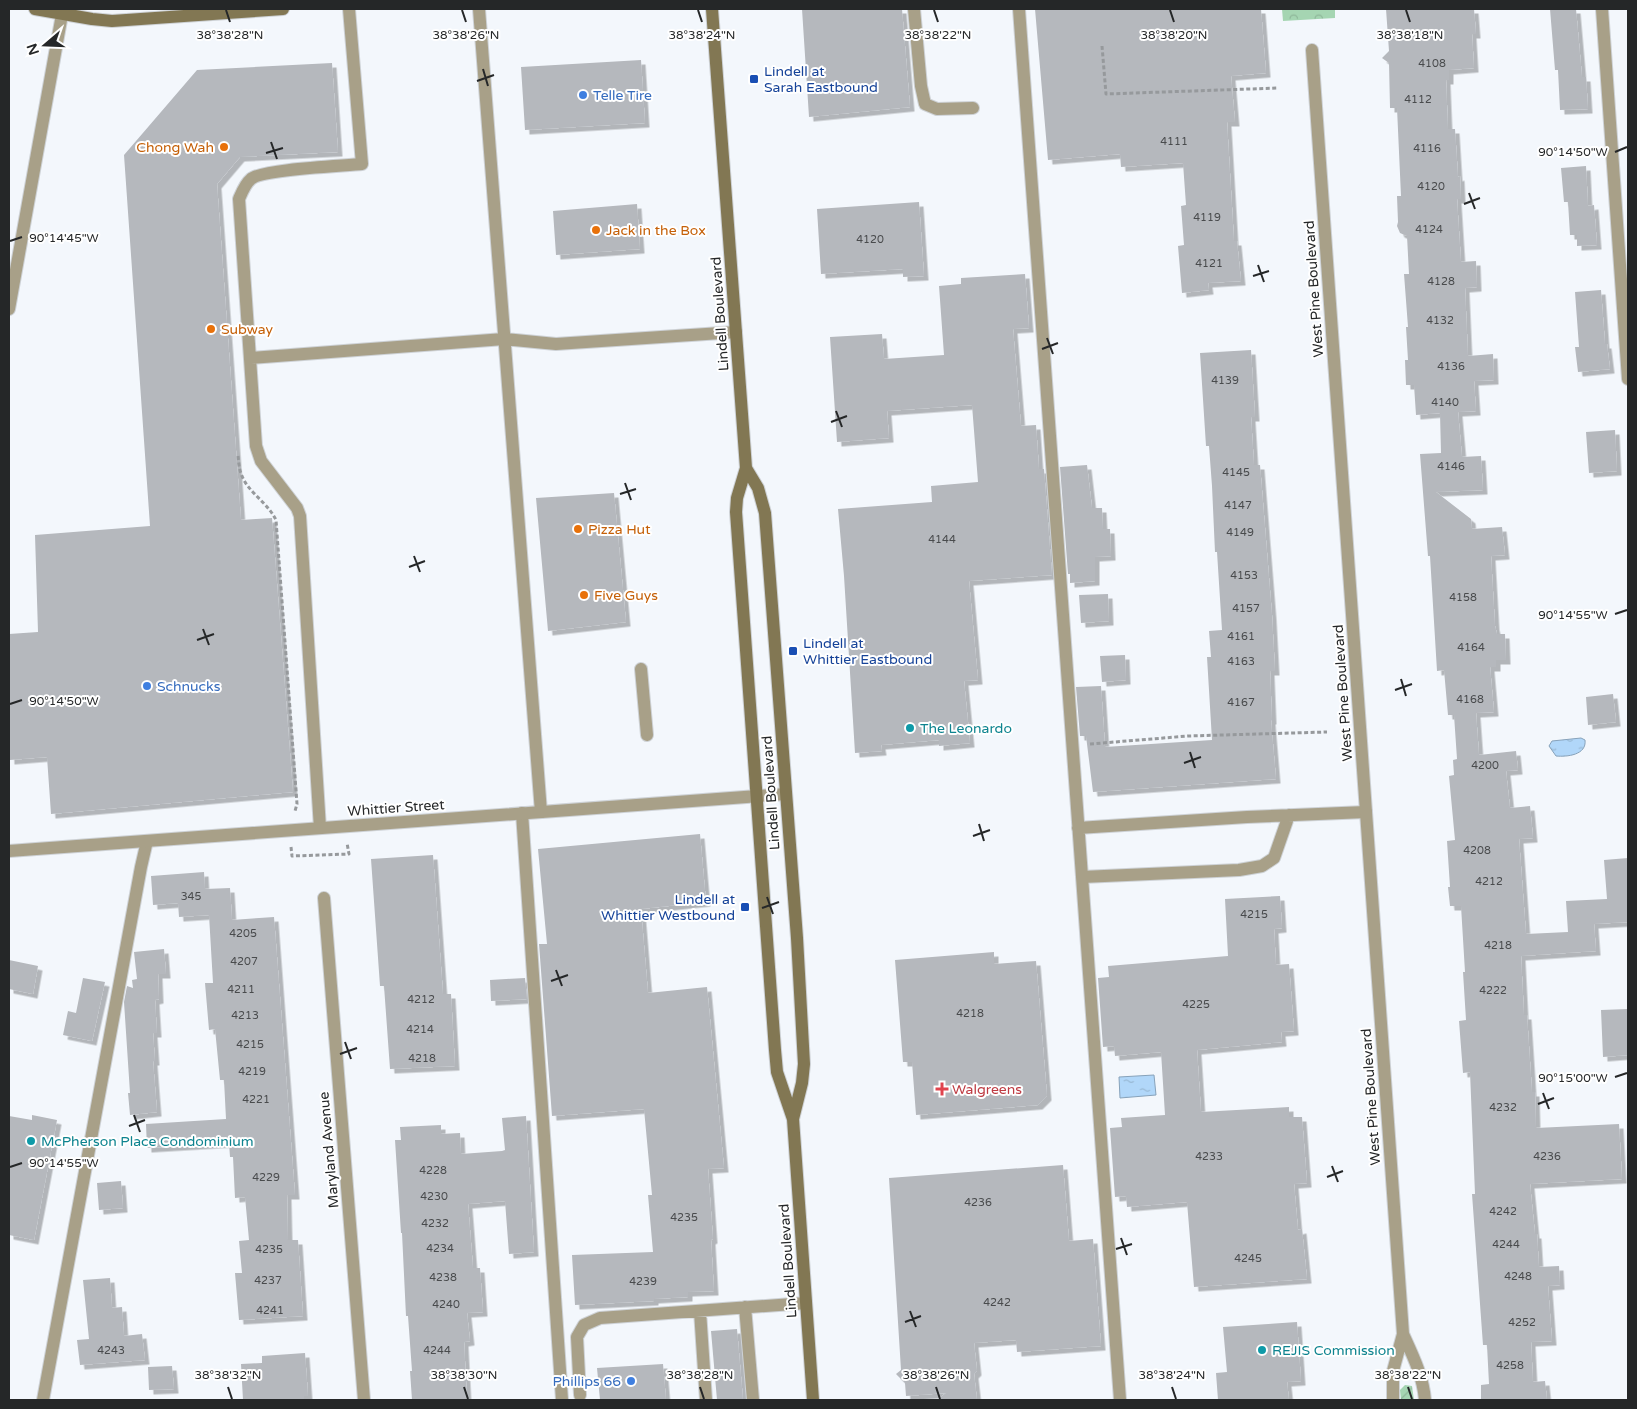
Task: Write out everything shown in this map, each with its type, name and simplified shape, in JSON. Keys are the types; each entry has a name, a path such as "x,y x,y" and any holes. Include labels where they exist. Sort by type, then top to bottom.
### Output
{"main road":[{"path":"35,9 62,11 112,21 283,9"},
{"name":"Lindell Boulevard","path":"712,9 746,468 738,492 736,512 756,796 777,1072 793,1119 813,1400"},
{"name":"Lindell Boulevard","path":"746,468 758,488 765,513 786,794 804,1046 802,1084 793,1119"}],"street":[{"path":"320,828 300,516 297,508 262,461 256,446 239,199 243,188 252,177 272,172 362,164 349,9"},
{"path":"479,9 541,812"},
{"path":"914,9 921,86 925,104 937,110 973,108"},
{"path":"1019,9 1120,1400"},
{"path":"1602,9 1628,379"},
{"path":"9,309 62,11"},
{"name":"West Pine Boulevard","path":"1312,50 1403,1334 1393,1371 1393,1400"},
{"path":"251,358 504,340 556,344 736,332"},
{"path":"641,669 647,735"},
{"name":"Whittier Street","path":"9,851 786,794"},
{"path":"1078,828 1247,816 1366,812"},
{"path":"522,813 562,1400"},
{"path":"1082,877 1239,870 1262,866 1274,858 1289,815"},
{"path":"42,1400 147,841"},
{"name":"Maryland Avenue","path":"324,898 364,1400"},
{"path":"580,1395 577,1337 584,1325 600,1318 806,1303"},
{"path":"745,1307 744,1352 746,1380 753,1400"},
{"path":"700,1311 708,1355 710,1382 706,1400"},
{"name":"West Pine Boulevard","path":"1403,1334 1418,1367 1424,1387 1425,1400"}],"path":[{"path":"1102,46 1106,94 1278,88"},
{"path":"1072,745 1188,736 1326,732"},
{"path":"292,856 349,854"}],"green space":[{"path":"1282,9 1335,9 1335,18 1283,21"},
{"path":"1405,1385 1412,1386 1414,1400 1401,1400 1400,1390"}],"water":[{"path":"1581,738 1585,740 1583,749 1571,755 1556,756 1549,746 1552,741"},
{"path":"1154,1075 1156,1095 1120,1098 1119,1077"}],"building":[{"path":"802,9 902,9 910,107 809,117"},
{"path":"1035,9 1261,9 1266,73 1231,76 1235,122 1227,122 1234,241 1237,241 1241,281 1208,283 1209,290 1182,293 1178,246 1184,245 1181,206 1186,205 1183,163 1121,167 1120,154 1048,160"},
{"path":"1386,9 1474,9 1476,34 1472,34 1474,68 1449,70 1449,80 1446,80 1448,129 1455,129 1458,177 1460,176 1461,199 1457,199 1461,262 1476,261 1477,287 1465,288 1468,356 1493,354 1494,380 1474,381 1476,411 1458,412 1462,457 1481,456 1483,490 1436,492 1471,519 1472,529 1502,527 1505,555 1491,556 1495,626 1497,634 1505,634 1506,660 1496,660 1496,667 1490,667 1494,712 1476,713 1479,755 1516,751 1518,770 1506,771 1510,808 1530,806 1533,838 1519,839 1526,934 1568,932 1566,901 1607,899 1604,860 1628,858 1628,922 1594,924 1596,951 1521,956 1524,1015 1527,1015 1532,1092 1535,1092 1536,1128 1619,1124 1622,1179 1530,1184 1535,1234 1537,1234 1539,1267 1559,1266 1560,1285 1548,1286 1552,1341 1531,1342 1533,1382 1545,1381 1547,1400 1481,1400 1481,1385 1489,1384 1487,1345 1483,1345 1472,1194 1475,1194 1470,1072 1463,1073 1459,1021 1466,1020 1461,906 1450,906 1448,887 1450,887 1447,841 1455,840 1449,776 1454,775 1453,760 1457,759 1454,715 1448,715 1444,670 1437,671 1430,556 1428,556 1420,454 1441,453 1440,413 1416,415 1414,385 1406,385 1405,360 1408,360 1406,327 1408,327 1404,274 1409,274 1407,236 1400,233 1397,226 1397,196 1401,196 1397,108 1390,108 1389,63 1382,58 1389,51"},
{"path":"1550,9 1576,9 1582,77 1586,77 1588,109 1560,110 1558,70 1555,70"},
{"name":"Telle Tire","path":"641,60 645,123 525,130 521,67"},
{"path":"332,63 338,152 240,157 217,184 241,520 272,518 293,792 51,814 47,757 10,760 9,634 38,632 35,535 150,526 124,155 197,70"},
{"path":"1586,166 1588,206 1594,205 1597,245 1577,246 1577,235 1570,235 1568,202 1564,202 1561,168"},
{"path":"919,202 924,276 903,277 903,269 821,274 817,209"},
{"name":"Jack in the Box","path":"637,204 640,249 556,255 553,211"},
{"path":"1025,274 1029,328 1013,329 1021,426 1036,425 1039,469 1044,469 1052,575 969,581 978,680 964,681 970,743 939,746 939,740 881,745 882,751 855,753 838,509 932,502 931,486 978,482 972,405 887,411 889,438 837,442 830,337 882,334 884,359 944,355 939,286 961,284 961,278"},
{"path":"1601,290 1605,344 1607,344 1610,369 1578,372 1575,347 1579,347 1575,292"},
{"path":"1251,350 1255,417 1251,417 1254,465 1260,465 1272,615 1275,671 1270,671 1271,720 1276,779 1093,792 1086,736 1080,736 1076,687 1101,686 1105,747 1212,740 1207,657 1211,657 1209,631 1222,630 1209,446 1206,446 1200,353"},
{"path":"1615,430 1617,471 1589,473 1586,432"},
{"path":"1087,465 1092,508 1102,508 1103,529 1110,529 1111,556 1095,557 1095,581 1070,583 1060,467"},
{"path":"614,493 626,622 548,631 536,498"},
{"path":"1108,594 1109,621 1081,623 1079,595"},
{"path":"1125,655 1126,680 1102,682 1100,656"},
{"path":"1613,694 1616,722 1588,725 1586,697"},
{"path":"700,834 706,902 641,909 648,993 707,987 724,1168 708,1169 713,1239 711,1240 714,1291 688,1292 688,1297 654,1299 654,1301 575,1305 572,1255 653,1252 648,1195 652,1195 644,1109 552,1116 539,944 547,944 538,849"},
{"path":"433,855 443,994 451,994 455,1066 390,1069 384,986 380,986 371,859"},
{"path":"204,872 205,889 230,888 232,920 274,917 295,1195 287,1195 288,1240 298,1240 303,1316 239,1320 235,1273 242,1273 239,1241 249,1240 245,1197 235,1198 233,1157 230,1157 229,1143 147,1148 146,1124 226,1119 224,1080 220,1080 215,1029 209,1030 205,983 213,983 209,915 179,917 178,903 153,905 151,876"},
{"path":"1280,896 1282,928 1274,929 1276,965 1289,964 1294,1031 1281,1032 1282,1042 1197,1050 1201,1112 1289,1107 1289,1117 1302,1117 1307,1183 1294,1184 1298,1230 1302,1229 1307,1279 1194,1287 1187,1202 1127,1207 1126,1196 1115,1197 1110,1128 1122,1127 1121,1118 1165,1115 1161,1052 1115,1056 1114,1046 1103,1047 1098,978 1109,977 1108,966 1228,956 1225,899"},
{"path":"164,949 166,974 158,974 159,999 155,1000 157,1033 153,1033 157,1112 130,1115 124,1002 127,986 133,988 132,980 137,979 134,952"},
{"name":"Walgreens","path":"994,952 994,964 1036,961 1047,1096 1038,1105 916,1115 912,1062 903,1062 895,960"},
{"path":"9,960 38,966 33,994 9,989"},
{"path":"83,978 105,982 92,1041 63,1035 68,1011 76,1013"},
{"path":"525,978 527,999 491,1001 490,980"},
{"path":"1628,1009 1628,1055 1603,1057 1601,1010"},
{"path":"32,1115 57,1120 34,1240 9,1235 9,1116 32,1120"},
{"path":"526,1116 534,1252 509,1254 505,1201 468,1204 473,1268 480,1268 483,1312 467,1313 470,1341 464,1342 467,1400 412,1400 410,1371 412,1371 408,1316 406,1316 395,1140 401,1140 400,1127 441,1125 441,1134 460,1133 461,1154 502,1151 505,1150 502,1118"},
{"path":"1063,1165 1069,1241 1093,1239 1101,1346 1017,1352 1016,1340 974,1343 977,1371 974,1374 977,1400 937,1400 946,1393 906,1396 905,1383 896,1374 901,1370 889,1178"},
{"path":"121,1181 123,1208 99,1210 97,1183"},
{"path":"110,1278 112,1308 122,1307 124,1336 142,1334 145,1360 80,1365 77,1340 89,1339 83,1280"},
{"name":"REJIS Commission","path":"1297,1322 1301,1381 1287,1382 1289,1400 1218,1400 1216,1373 1227,1372 1223,1327"},
{"path":"737,1329 743,1400 717,1400 711,1331"},
{"path":"305,1353 308,1396 304,1396 304,1400 243,1400 241,1364 262,1363 262,1356"},
{"name":"Phillips 66","path":"663,1364 666,1400 600,1400 597,1368"},
{"path":"172,1366 174,1389 149,1390 148,1367"}],"place":[{"name":"Lindell at Sarah Eastbound","path":"754,79"},
{"name":"Telle Tire","path":"583,95"},
{"name":"Chong Wah","path":"224,147"},
{"name":"Jack in the Box","path":"596,230"},
{"name":"Subway","path":"211,329"},
{"name":"Pizza Hut","path":"578,529"},
{"name":"Five Guys","path":"584,595"},
{"name":"Lindell at Whittier Eastbound","path":"793,651"},
{"name":"Schnucks","path":"147,686"},
{"name":"The Leonardo","path":"910,728"},
{"name":"Lindell at Whittier Westbound","path":"745,907"},
{"name":"Walgreens","path":"942,1089"},
{"name":"McPherson Place Condominium","path":"31,1141"},
{"name":"REJIS Commission","path":"1262,1350"},
{"name":"Phillips 66","path":"631,1381"}]}
